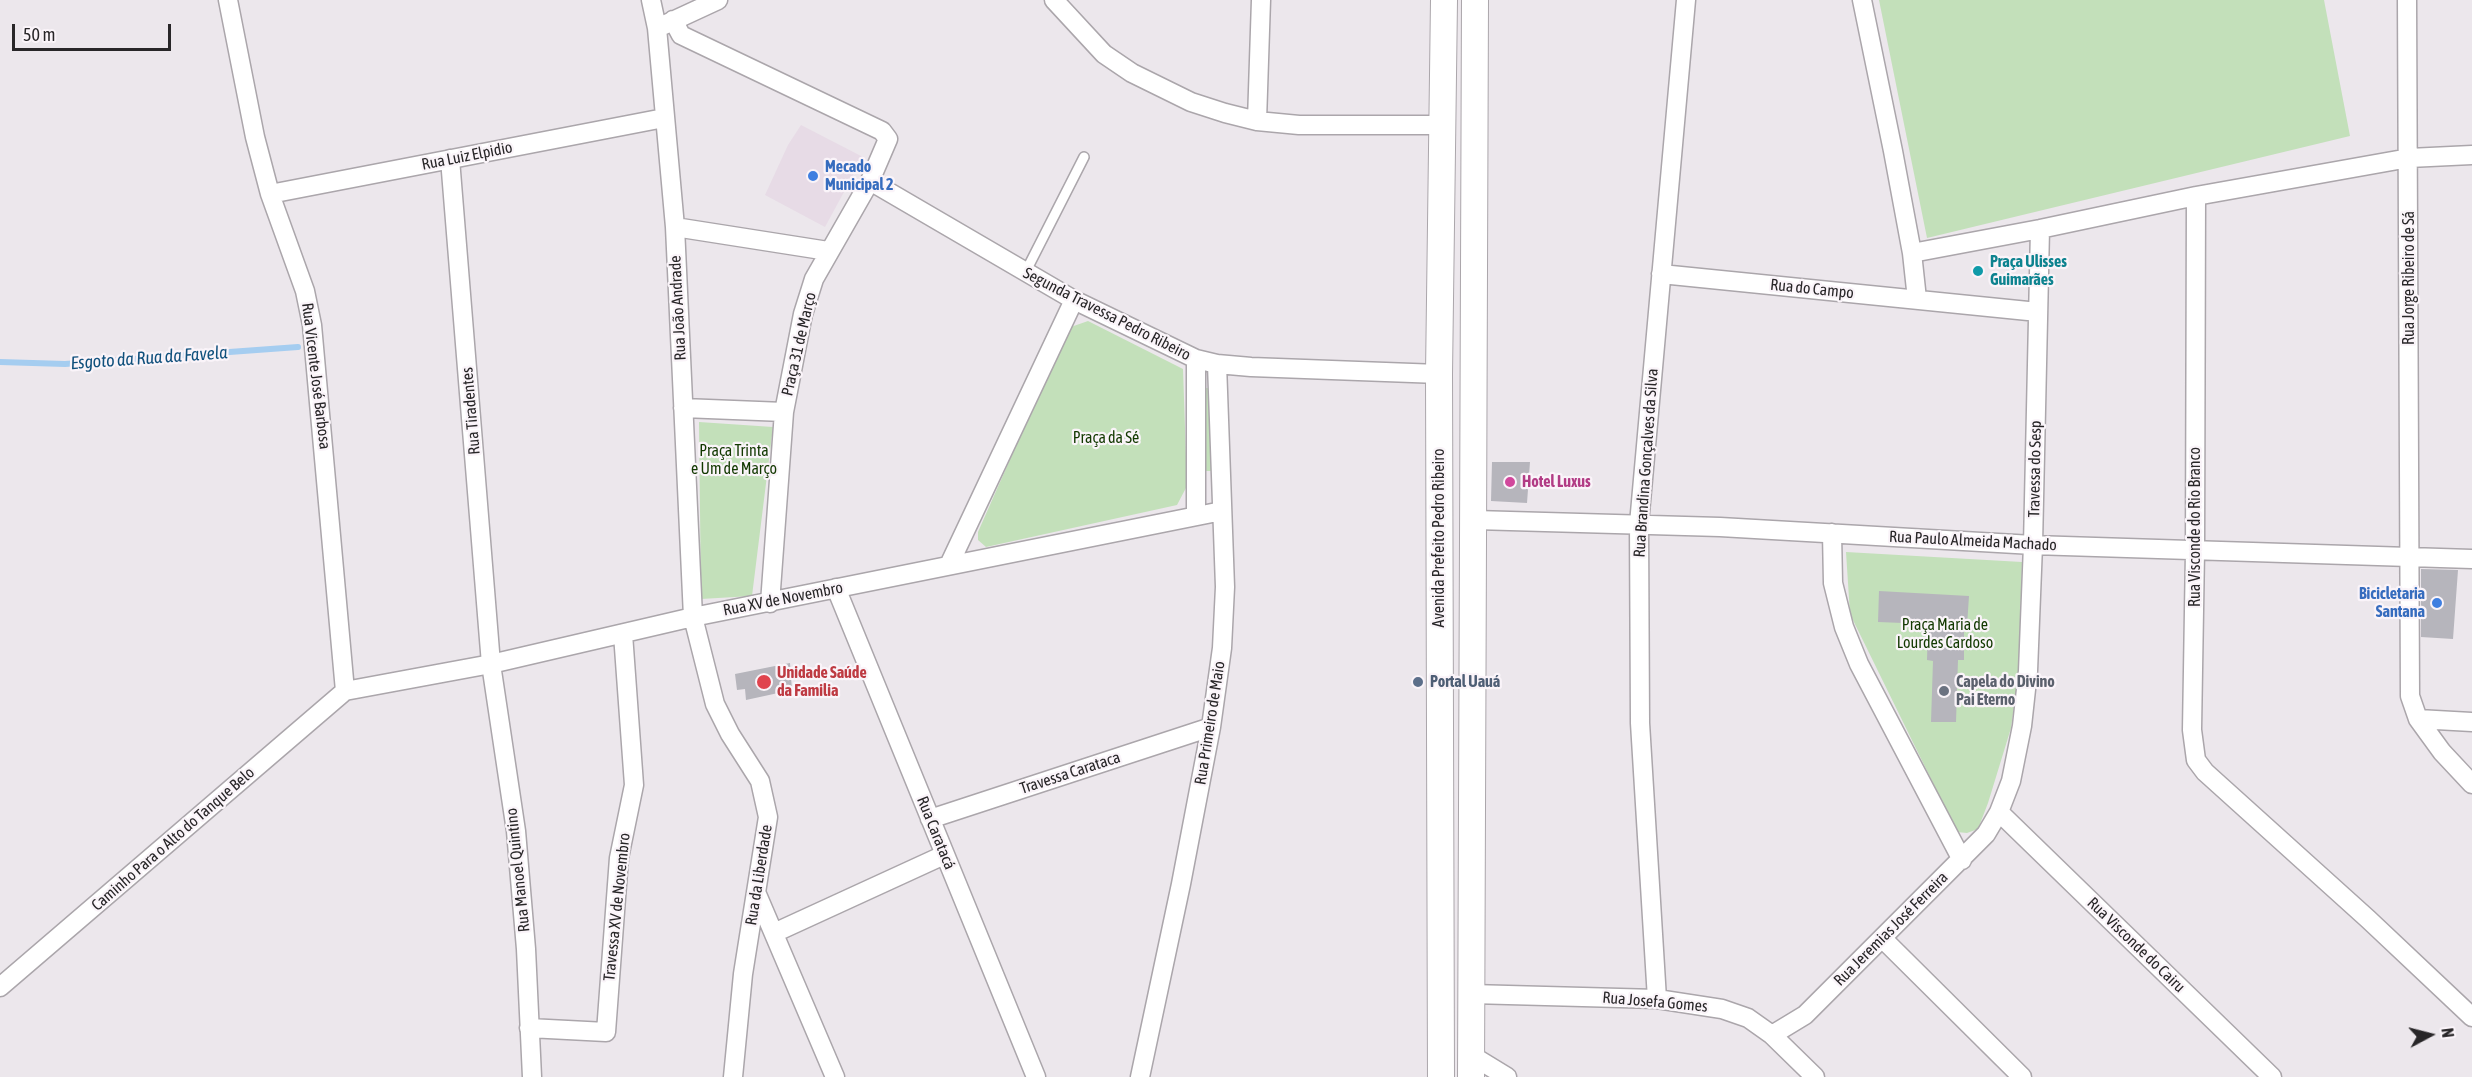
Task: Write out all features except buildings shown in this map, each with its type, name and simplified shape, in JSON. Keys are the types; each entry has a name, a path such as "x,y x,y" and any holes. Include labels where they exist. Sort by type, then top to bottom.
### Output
{"main road":[{"name":"Avenida Prefeito Pedro Ribeiro","path":"1441,1066 1439,374 1443,0"},
{"name":"Avenida Prefeito Pedro Ribeiro","path":"1471,1066 1475,0"},
{"path":"1442,126 1475,125"},
{"path":"1439,374 1475,374"},
{"path":"1439,519 1474,520"},
{"path":"1441,1066 1471,1066"}],"street":[{"name":"Rua Vicente José Barbosa","path":"228,0 255,137 270,194 302,282 312,325 345,691"},
{"name":"Rua João Andrade","path":"651,0 665,24 664,118 675,227 693,617"},
{"path":"665,24 718,0"},
{"path":"1054,0 1104,54 1132,74 1191,102 1257,122 1299,125 1442,126"},
{"path":"1257,122 1261,0"},
{"name":"Rua Brandina Gonçalves da Silva","path":"1657,999 1640,723 1639,524 1686,0"},
{"path":"1862,0 1912,253 1917,299"},
{"name":"Rua Jorge Ribeiro de Sá","path":"2408,0 2410,696 2418,719"},
{"name":"Praça 31 de Março","path":"665,24 681,35 886,135 888,144 870,181 828,251 814,279 803,314 784,412 770,603"},
{"name":"Rua Luiz Elpidio","path":"270,194 664,118"},
{"path":"1912,253 2196,196 2409,158 2472,155"},
{"name":"Rua Tiradentes","path":"450,159 491,664"},
{"name":"Segunda Travessa Pedro Ribeiro","path":"870,181 1074,300 1196,359 1217,364 1439,374"},
{"name":"Rua Visconde do Rio Branco","path":"2196,196 2192,730 2196,760 2205,772 2368,919 2472,1017"},
{"path":"675,227 828,251"},
{"name":"Travessa do Sesp","path":"1999,812 2011,781 2022,726 2028,671 2040,229"},
{"name":"Rua do Campo","path":"1661,274 2038,312"},
{"path":"949,565 1074,300"},
{"path":"1196,359 1196,516"},
{"name":"Rua Primeiro de Maio","path":"1140,1077 1181,884 1211,727 1222,648 1225,587 1217,364"},
{"path":"683,408 784,412"},
{"name":"Rua XV de Novembro","path":"345,691 491,664 693,617 1222,511"},
{"name":"Rua Paulo Almeida Machado","path":"1474,520 1639,524 2033,545 2472,559"},
{"path":"1833,533 1833,583 1844,627 1859,664 1962,860"},
{"name":"Rua Caratacá","path":"836,588 1036,1077"},
{"name":"Rua da Liberdade","path":"693,617 715,704 730,735 760,781 768,817 743,974 733,1077"},
{"name":"Travessa XV de Novembro","path":"529,1028 606,1032 619,858 634,785 623,634"},
{"name":"Rua Manoel Quintino","path":"491,664 516,831 526,950 532,1077"},
{"name":"Caminho Para o Alto do Tanque Belo","path":"0,987 345,691"},
{"path":"2418,719 2472,722"},
{"path":"2418,719 2442,752 2472,784"},
{"name":"Travessa Carataca","path":"930,819 1211,727"},
{"name":"Rua Jeremias José Ferreira","path":"1772,1035 1805,1015 1962,860 1986,834 1999,812"},
{"name":"Rua Visconde do Cairu","path":"1999,812 2272,1077"},
{"path":"774,933 944,855"},
{"path":"756,892 835,1077"},
{"path":"1882,938 2022,1077"},
{"name":"Rua Josefa Gomes","path":"1471,994 1657,999 1722,1009 1748,1018 1772,1035 1815,1077"},
{"path":"1471,1066 1507,1077"}],"lane":[{"path":"1025,273 1084,158"}],"shaded area":[{"name":"Mecado Municipal 2","path":"801,125 863,157 825,227 765,195 788,145"}],"green space":[{"path":"1879,0 2324,0 2350,136 1927,238"},
{"name":"Praça da Sé","path":"1088,321 1183,369 1187,486 1177,505 986,547 978,540 978,532 1068,328"},
{"path":"1202,388 1212,388 1213,471 1203,471"},
{"name":"Praça Trinta e Um de Março","path":"699,422 773,427 752,596 701,599"},
{"name":"Praça Maria de Lourdes Cardoso","path":"1846,552 2022,562 2019,669 2011,728 1978,829 1967,833 1957,832 1850,614"}],"waterway":[{"name":"Esgoto da Rua da Favela","path":"0,362 65,364 298,347"}],"place":[{"name":"Mecado Municipal 2","path":"813,176"},
{"name":"Praça Ulisses Guimarães","path":"1978,271"},
{"name":"Hotel Luxus","path":"1510,482"},
{"name":"Bicicletaria Santana","path":"2437,603"},
{"name":"Unidade Saúde da Familia","path":"764,682"},
{"name":"Portal Uauá","path":"1418,682"},
{"name":"Capela do Divino Pai Eterno","path":"1944,691"}]}
